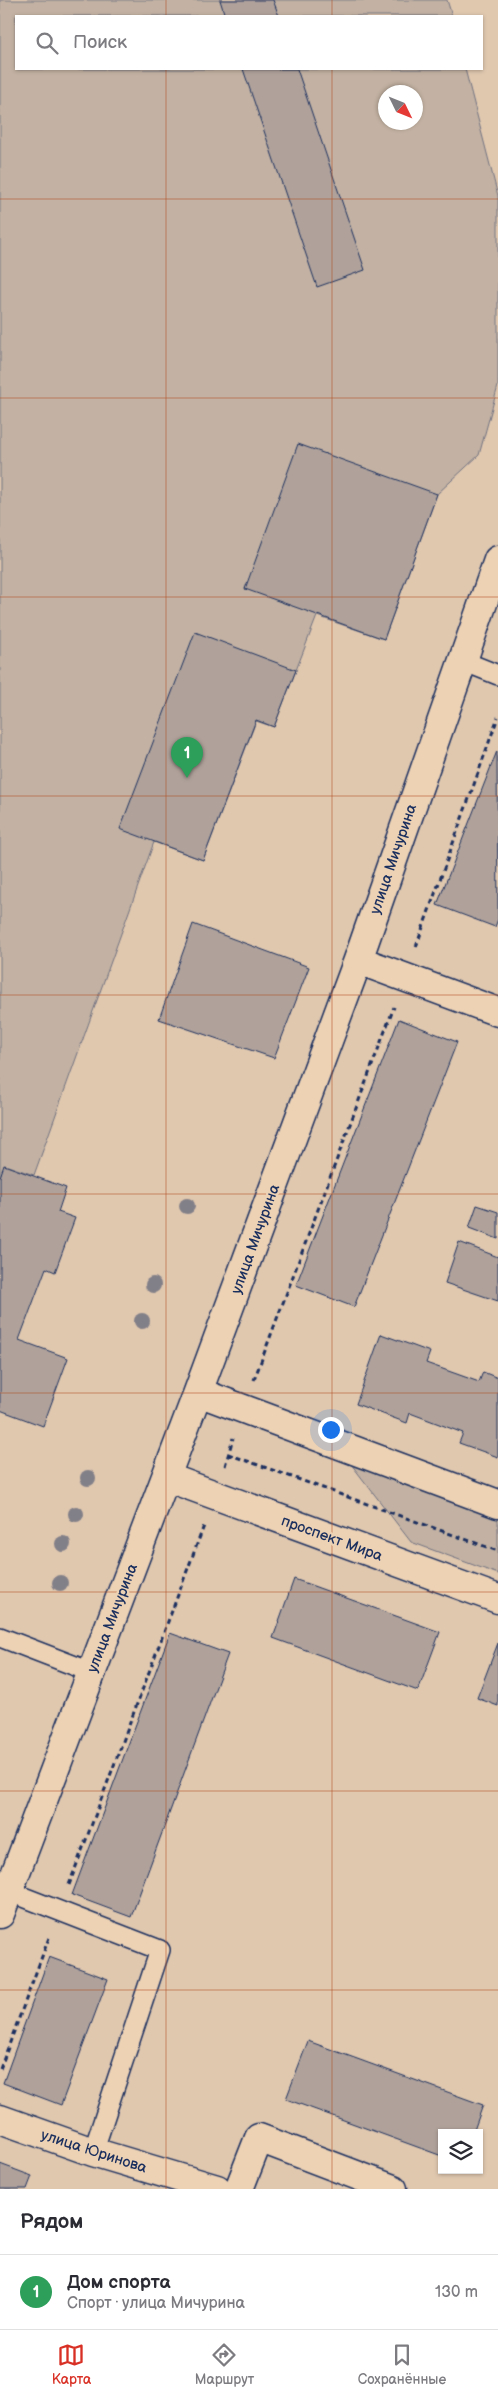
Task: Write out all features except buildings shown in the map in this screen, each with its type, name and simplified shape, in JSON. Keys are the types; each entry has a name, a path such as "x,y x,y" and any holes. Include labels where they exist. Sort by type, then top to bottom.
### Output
{"street":[{"name":"улица Мичурина","path":"4,1902 198,1392 358,960 498,560"},
{"path":"358,960 498,1012"},
{"path":"198,1392 498,1504"},
{"name":"проспект Мира","path":"166,1477 498,1599"},
{"name":"улица Юринова","path":"0,2119 93,2152 217,2189"},
{"path":"240,2189 259,2138 393,2189"}],"lane":[{"path":"463,661 498,675"},
{"path":"0,1637 92,1672"},
{"path":"4,1902 160,1950 93,2152"}],"path":[{"path":"228,1454 498,1551"}],"shaded area":[{"path":"0,0 447,0 452,15 15,15 15,70 465,70 498,196 498,386 479,455 437,494 384,639 317,616 274,727 256,721 203,860 154,842 34,1175 5,1165 0,1177"},
{"path":"351,1464 498,1519 498,1574 411,1542"}],"place":[{"name":"Дом спорта","path":"187,778"}]}
